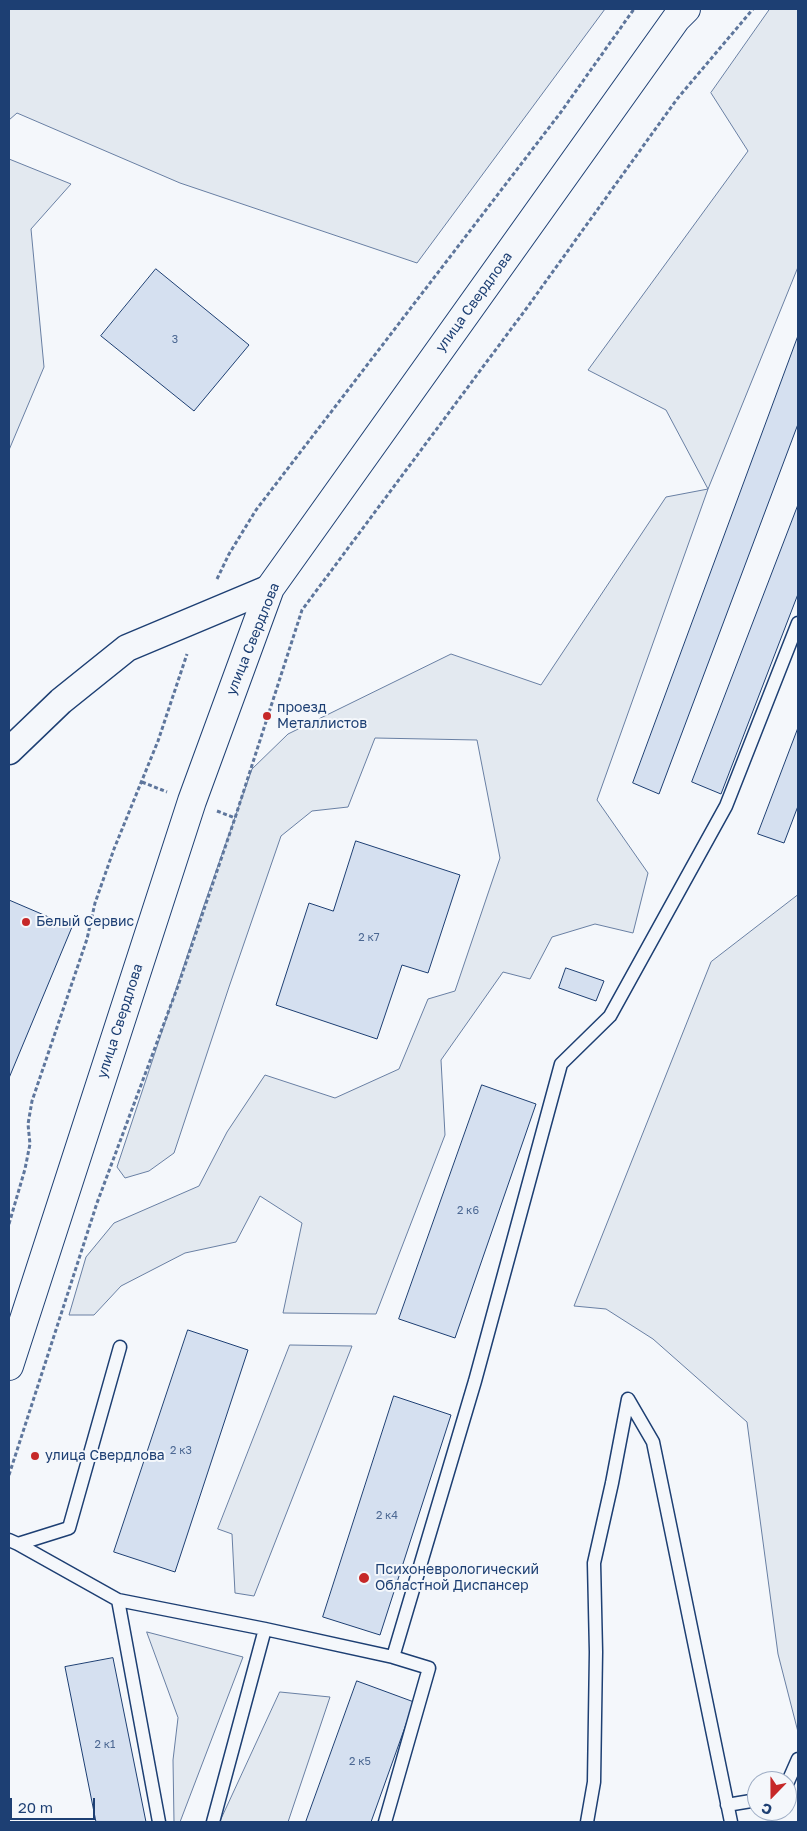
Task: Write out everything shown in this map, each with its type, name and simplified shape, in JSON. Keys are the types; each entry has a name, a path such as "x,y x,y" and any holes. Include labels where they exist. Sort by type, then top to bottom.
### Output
{"street":[{"name":"улица Свердлова","path":"9,1366 192,801 270,588 676,19 686,9"},
{"path":"9,751 61,701 127,648 270,588"}],"lane":[{"path":"393,1657 475,1382 561,1064 610,1016 726,806 798,623"},
{"path":"13,1542 69,1528 120,1347"},
{"path":"587,1822 594,1782 596,1652 594,1563 628,1398 653,1442 731,1822"},
{"path":"13,1542 118,1600 265,1629 393,1657 429,1668 385,1822"},
{"path":"118,1600 159,1822"},
{"path":"213,1822 265,1629"},
{"path":"727,1805 747,1802"}],"path":[{"path":"9,1474 97,1203 181,976 235,818 302,610 526,309 677,99 753,9"}],"shaded area":[{"path":"9,9 605,9 417,263 180,183 17,113 9,120"},
{"path":"770,9 798,9 798,267 708,489 666,410 588,370 748,151 711,93"},
{"path":"9,159 71,184 31,229 44,367 9,450"},
{"path":"708,489 597,800 648,873 633,933 595,924 552,937 530,979 503,972 441,1060 445,1135 376,1314 283,1313 302,1223 260,1196 236,1242 185,1253 121,1286 94,1315 69,1315 86,1257 114,1223 199,1186 227,1132 265,1075 335,1098 399,1069 428,999 455,991 500,858 477,740 375,738 348,807 312,811 281,836 174,1153 149,1171 125,1178 117,1167 203,908 252,769 288,734 451,654 541,685 666,497"},
{"path":"798,895 798,1732 778,1654 747,1422 653,1339 606,1309 574,1306 711,962"},
{"path":"290,1345 352,1346 254,1596 235,1593 232,1534 218,1529"},
{"path":"147,1632 243,1657 180,1822 174,1822 173,1760 178,1718"},
{"path":"280,1692 330,1697 288,1822 220,1822"}],"building":[{"path":"156,269 249,345 194,411 101,336"},
{"path":"798,336 798,424 659,794 633,783"},
{"path":"798,505 798,594 721,794 692,782"},
{"path":"798,728 798,806 784,843 758,834"},
{"path":"356,841 460,875 428,973 402,965 377,1039 276,1005 309,903 333,911"},
{"path":"9,900 72,927 9,1078"},
{"path":"566,968 604,981 596,1001 559,988"},
{"path":"482,1085 536,1104 455,1338 399,1319"},
{"path":"188,1330 248,1350 175,1572 114,1552"},
{"path":"394,1396 451,1415 380,1635 323,1617"},
{"path":"113,1658 146,1822 96,1822 65,1667"},
{"path":"357,1681 414,1702 371,1822 306,1822"}],"place":[{"name":"проезд Металлистов","path":"267,716"},
{"name":"Белый Сервис","path":"26,922"},
{"name":"улица Свердлова","path":"35,1456"},
{"name":"Психоневрологический Областной Диспансер","path":"364,1578"}]}
